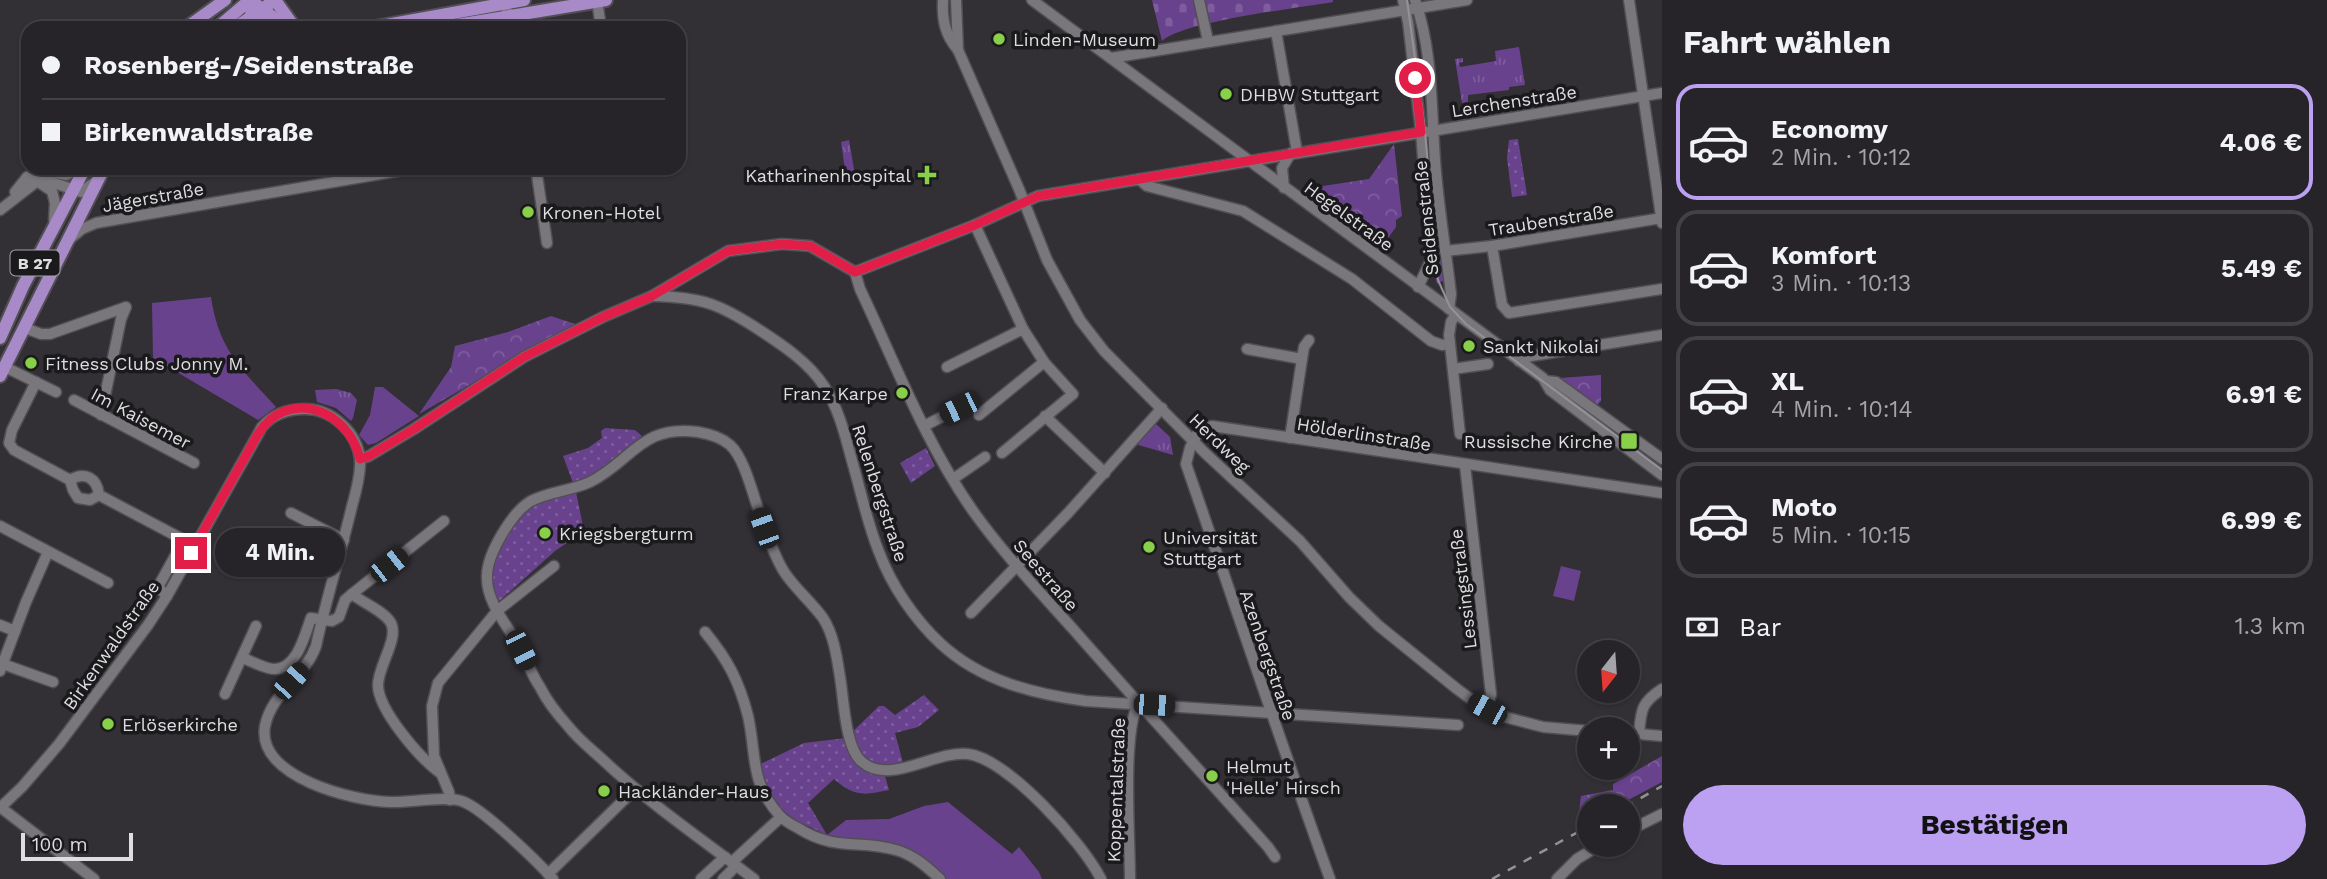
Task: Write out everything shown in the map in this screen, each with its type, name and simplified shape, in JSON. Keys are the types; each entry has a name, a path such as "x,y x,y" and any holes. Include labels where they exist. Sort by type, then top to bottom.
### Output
{"main road":[{"path":"229,21 275,0 290,21"},
{"path":"405,21 500,2 524,0"},
{"path":"516,21 600,1"},
{"path":"195,21 219,2"},
{"path":"249,10 280,21"},
{"name":"B 27","path":"0,338 80,175"},
{"name":"B 27","path":"2,371 100,175"}],"street":[{"name":"Herdweg","path":"943,0 944,24 950,41 958,51 1040,245 1080,320 1104,351 1300,541 1349,597 1379,626 1457,689 1487,709 1526,723 1577,729"},
{"name":"Herdweg","path":"956,0 958,51"},
{"name":"Hegelstraße","path":"1033,0 1520,361 1546,381 1550,390 1662,475"},
{"path":"1199,0 1208,41"},
{"path":"1111,58 1404,5 1467,0"},
{"path":"1629,0 1661,220"},
{"path":"600,1 601,21"},
{"path":"500,2 511,21"},
{"name":"Seidenstraße","path":"1404,5 1421,132 1431,260 1418,287"},
{"name":"Seidenstraße","path":"1417,5 1425,33 1430,69 1437,181 1453,311 1449,344 1460,434"},
{"path":"1276,30 1294,153 1282,168 1284,188"},
{"name":"Lerchenstraße","path":"855,272 975,225 1038,196 1662,93"},
{"path":"0,210 27,177 34,175"},
{"path":"46,175 74,185 84,208"},
{"path":"9,201 36,182 45,180 74,185 99,175"},
{"name":"Jägerstraße","path":"68,240 82,229 96,223 354,175"},
{"path":"537,175 547,243"},
{"path":"1139,179 1147,186 1243,211 1355,281 1431,341 1442,345 1449,344"},
{"path":"36,182 52,191 56,211 53,228"},
{"name":"Traubenstraße","path":"1445,251 1661,220"},
{"path":"975,225 1023,329 1044,362 1073,394 1002,453"},
{"path":"634,790 550,877 473,806 462,800 390,802 352,797 289,772 275,761 266,745 265,729 270,710 313,654 344,540 360,459 414,429 524,357 603,317 652,296 728,251 782,244 810,246 855,272"},
{"path":"1492,246 1502,305 1509,313 1662,289"},
{"name":"Seestraße","path":"855,272 860,289 924,426 972,510 1016,565 1138,704 1219,791 1275,858"},
{"name":"Relenbergstraße","path":"652,296 701,300 735,314 800,359 824,386 840,418 879,553 897,588 922,624 941,644 967,664 1008,685 1049,696 1086,701 1458,725"},
{"path":"25,328 41,334 50,334 126,307 121,319 101,415"},
{"path":"947,368 1023,329"},
{"path":"1520,361 1531,356 1662,335"},
{"path":"1290,438 1304,347 1309,340"},
{"path":"1247,349 1302,359"},
{"path":"979,415 1044,362"},
{"path":"1453,369 1488,364"},
{"path":"2,371 56,392"},
{"name":"Hegelstraße","path":"1546,381 1556,382 1662,460"},
{"path":"36,382 12,430 9,443 14,450 70,480 79,498 90,500 99,495"},
{"name":"Im Kaisemer","path":"74,400 194,464"},
{"path":"924,426 959,408"},
{"path":"971,613 1105,473 1162,408"},
{"name":"Birkenwaldstraße","path":"0,807 22,787 59,744 167,596 258,434 271,418 298,409 320,411 332,416 348,431 360,459"},
{"path":"1045,416 1105,473"},
{"name":"Hölderlinstraße","path":"1193,440 1199,430 1209,426 1662,493"},
{"path":"754,879 634,790 569,729 540,688 488,588 489,561 502,534 526,505 593,481 642,442 670,432 685,431 717,436 730,444 740,457 764,528 785,574 824,620 837,657 851,745 856,755 872,768 886,771 951,754 970,754 988,760 1008,773 1080,845 1101,879"},
{"name":"Azenbergstraße","path":"1193,440 1186,464 1272,712 1289,769 1330,879"},
{"path":"953,479 985,457"},
{"name":"Lessingstraße","path":"1465,465 1491,694 1487,709"},
{"path":"70,480 79,475 88,477 97,484 99,495"},
{"path":"99,495 184,540 158,587 167,596"},
{"path":"290,513 344,540"},
{"path":"243,657 273,670 286,666 301,648 312,618 332,621 339,617 345,600 444,521"},
{"path":"0,526 108,583"},
{"path":"48,552 1,666 53,682"},
{"path":"450,800 434,756 432,727 434,693 438,682 498,611 554,566"},
{"path":"352,594 390,621 394,633 378,686 384,706 428,763 440,772"},
{"path":"0,625 15,631"},
{"path":"225,694 256,626"},
{"path":"705,632 734,672 748,720 754,768 766,795 781,817 803,832 824,841 890,848 904,853 919,861 940,879"},
{"path":"1640,729 1645,702 1662,689"},
{"name":"Koppentalstraße","path":"1130,879 1129,757 1132,714 1138,704"},
{"path":"1640,734 1662,736"},
{"path":"0,807 94,879"},
{"path":"1640,825 1662,814"},
{"path":"701,879 731,862 781,817"},
{"path":"1557,879 1580,857"},
{"path":"723,879 731,862"},
{"path":"1323,879 1325,866"}],"green space":[{"path":"1152,0 1333,2 1217,21 1193,27 1162,41"},
{"path":"1519,47 1525,85 1509,87 1509,90 1468,95 1468,102 1462,103 1455,59 1463,58 1463,62 1459,63 1460,67 1496,61 1495,51"},
{"path":"1431,139 1435,209 1444,280 1437,284 1432,264 1423,140"},
{"path":"1518,139 1527,195 1512,197 1507,158 1509,140"},
{"path":"849,140 856,181 847,183 841,142"},
{"path":"1394,144 1402,216 1396,220 1396,227 1383,245 1379,242 1377,244 1337,214 1340,209 1336,205 1332,209 1303,189 1369,179"},
{"path":"211,297 226,346 276,407 258,420 153,358 152,303"},
{"path":"551,316 575,324 419,414 451,367 455,346 508,332"},
{"path":"1601,375 1601,401 1597,406 1560,378"},
{"path":"375,387 383,387 419,416 376,443 368,445 359,435 370,415"},
{"path":"336,389 351,393 357,400 351,421 336,408 317,402 315,390"},
{"path":"1155,423 1170,437 1173,455 1135,444"},
{"path":"605,428 635,430 642,436 590,477 573,483 563,456 588,448 602,438 601,431"},
{"path":"926,448 935,466 911,483 900,463"},
{"path":"576,492 584,531 555,551 497,603 490,588 492,568 515,522 534,504"},
{"path":"1561,566 1581,571 1574,601 1553,596"},
{"path":"924,695 939,710 918,727 895,733 903,763 883,769 889,790 854,792 834,779 808,803 827,835 795,820 778,806 756,766 804,743 846,738 879,706 884,706 895,715"},
{"path":"1662,756 1662,782 1639,794 1592,794 1613,790 1613,784 1620,780 1640,780 1640,769"},
{"path":"948,802 1012,854 1019,847 1042,879 945,879 916,856 892,843 827,835 846,820 889,819 924,806"}],"tram line":[{"path":"1407,0 1425,132 1438,280 1450,307 1466,324 1662,470"}],"railway":[{"path":"1640,798 1662,786"},
{"path":"1492,879 1577,833"}],"place":[{"name":"Linden-Museum","path":"999,39"},
{"name":"DHBW Stuttgart","path":"1226,94"},
{"name":"Katharinenhospital","path":"927,175"},
{"name":"Kronen-Hotel","path":"528,212"},
{"name":"Sankt Nikolai","path":"1469,346"},
{"name":"Fitness Clubs Jonny M.","path":"31,363"},
{"name":"Franz Karpe","path":"902,393"},
{"name":"Russische Kirche","path":"1629,441"},
{"name":"Kriegsbergturm","path":"545,533"},
{"name":"Universität Stuttgart","path":"1149,547"},
{"name":"Erlöserkirche","path":"108,724"},
{"name":"Helmut 'Helle' Hirsch","path":"1212,776"},
{"name":"Hackländer-Haus","path":"604,791"}],"route":[{"path":"191,553 262,427 271,418 286,411 309,409 332,416 348,431 360,459 414,429 524,357 603,317 652,296 728,251 782,244 810,246 855,272 975,225 1038,196 1421,132 1415,78"}]}
